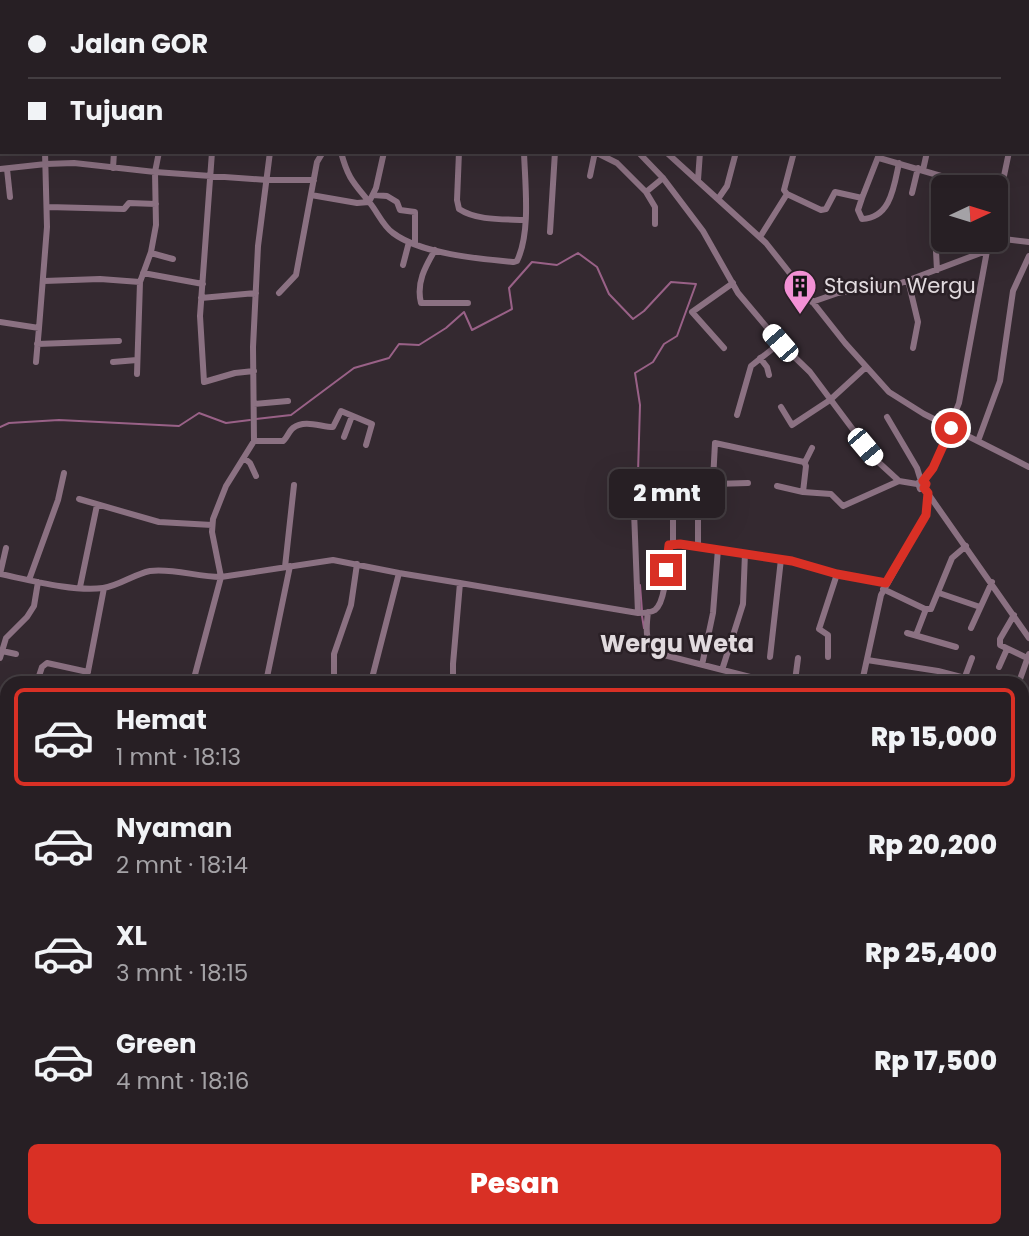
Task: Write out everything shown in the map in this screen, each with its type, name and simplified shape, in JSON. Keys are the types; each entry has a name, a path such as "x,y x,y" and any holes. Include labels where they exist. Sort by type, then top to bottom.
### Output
{"street":[{"path":"36,362 48,207 45,154"},
{"path":"113,168 114,154"},
{"path":"137,374 140,282 151,253 156,225 155,173 159,154"},
{"path":"212,154 200,316 204,382 235,373 254,371"},
{"path":"195,676 221,577 212,525 226,486 254,441 258,246 270,154"},
{"path":"279,293 296,275 317,162 322,154"},
{"path":"342,154 352,183 371,198 392,233 435,250 472,258 517,261 524,220 524,154"},
{"path":"371,198 383,154"},
{"path":"459,154 459,209 485,218 524,220"},
{"path":"550,232 555,154"},
{"path":"590,176 596,154"},
{"path":"598,154 617,163 646,192 655,207 655,224"},
{"path":"640,154 663,178 704,231 741,297 780,343 810,372 875,459 899,481 922,485 1029,638"},
{"path":"668,154 760,237 889,392 951,428 1029,467"},
{"path":"698,180 701,154"},
{"path":"718,199 727,186 735,154"},
{"path":"793,154 784,190 787,194 821,210 826,209 835,192 862,198"},
{"path":"912,193 926,154"},
{"path":"1004,175 1009,154"},
{"path":"900,163 893,189 881,214 862,219 858,210 879,155 938,175"},
{"path":"10,197 3,169 46,164 74,163 155,173 267,180 314,180"},
{"path":"646,192 663,178"},
{"path":"760,237 787,194"},
{"path":"311,195 357,203 387,196 397,202 400,210 415,212 412,242 403,265"},
{"path":"48,207 125,209 128,203 156,204"},
{"path":"1008,239 1029,242"},
{"path":"435,250 420,282 421,303 468,303"},
{"path":"936,252 937,270"},
{"path":"812,302 838,293 908,281 983,252"},
{"path":"922,485 933,468 959,403 986,252"},
{"path":"151,253 173,259"},
{"path":"978,441 1000,381 1013,291 1029,256"},
{"path":"143,273 203,284"},
{"path":"44,281 100,279 140,282"},
{"path":"908,281 918,322 913,348"},
{"path":"724,348 692,312 733,283"},
{"path":"201,298 256,293"},
{"path":"0,322 39,328"},
{"path":"37,344 119,341"},
{"path":"737,415 748,373 760,358 780,343"},
{"path":"760,358 769,375"},
{"path":"113,362 137,360"},
{"path":"781,407 792,425 830,400 866,367"},
{"path":"255,407 288,401"},
{"path":"254,441 283,442 291,430 300,425 333,427 340,411 373,424 366,445"},
{"path":"344,437 352,416"},
{"path":"863,676 885,586 926,515 922,485 916,468 887,417"},
{"path":"673,543 673,509 711,502 715,484 715,443 805,463"},
{"path":"803,492 805,463 812,448"},
{"path":"244,458 250,463 256,476"},
{"path":"29,580 58,500 64,473"},
{"path":"777,486 803,492 831,494 843,506 899,481"},
{"path":"715,484 748,483"},
{"path":"268,676 275,650 288,566 294,485"},
{"path":"633,486 642,613 653,650 674,659 746,676"},
{"path":"79,499 159,522 212,525"},
{"path":"80,587 97,505"},
{"path":"698,506 698,546"},
{"path":"6,548 0,574 80,587 104,588 148,572 167,571 221,577 333,560 642,613 654,610 660,601 668,547 673,543 811,565 885,586 926,609 933,607 952,558 966,546"},
{"path":"702,665 713,613 718,549"},
{"path":"722,670 743,604 745,553"},
{"path":"770,657 781,559"},
{"path":"334,676 334,654 351,605 357,564"},
{"path":"373,676 399,573"},
{"path":"828,657 828,635 819,629 837,574"},
{"path":"16,654 1,654 6,638 27,617 33,606 38,582"},
{"path":"971,628 992,582"},
{"path":"453,676 460,583"},
{"path":"87,676 104,588"},
{"path":"939,593 980,607"},
{"path":"916,635 926,609"},
{"path":"1014,615 999,641 1000,645 1007,649 1028,656 1021,676"},
{"path":"907,633 956,647"},
{"path":"999,667 1007,649"},
{"path":"796,676 798,658"},
{"path":"965,676 972,658"},
{"path":"867,660 938,671 952,676"},
{"path":"39,676 42,667 47,663 88,672"}],"waterway":[{"path":"256,419 291,415 354,368 389,358 399,344 419,345 446,328 464,312 472,330 512,309 509,288 532,262 557,265 578,253 597,267 609,294 633,319 671,282 696,284 677,336 664,344 653,362 635,373 640,405 637,506"},
{"path":"0,427 9,423 59,420 179,426 199,413 226,423 250,420"},
{"path":"640,585 642,611"},
{"path":"642,616 644,628"}],"place":[{"name":"Stasiun Wergu","path":"800,316"}],"district":[{"name":"Wergu Weta","path":"677,644"}],"route":[{"path":"666,570 667,552 669,545 673,543 792,561 862,580 886,583 926,515 928,493 923,481 933,468 951,428"}]}
